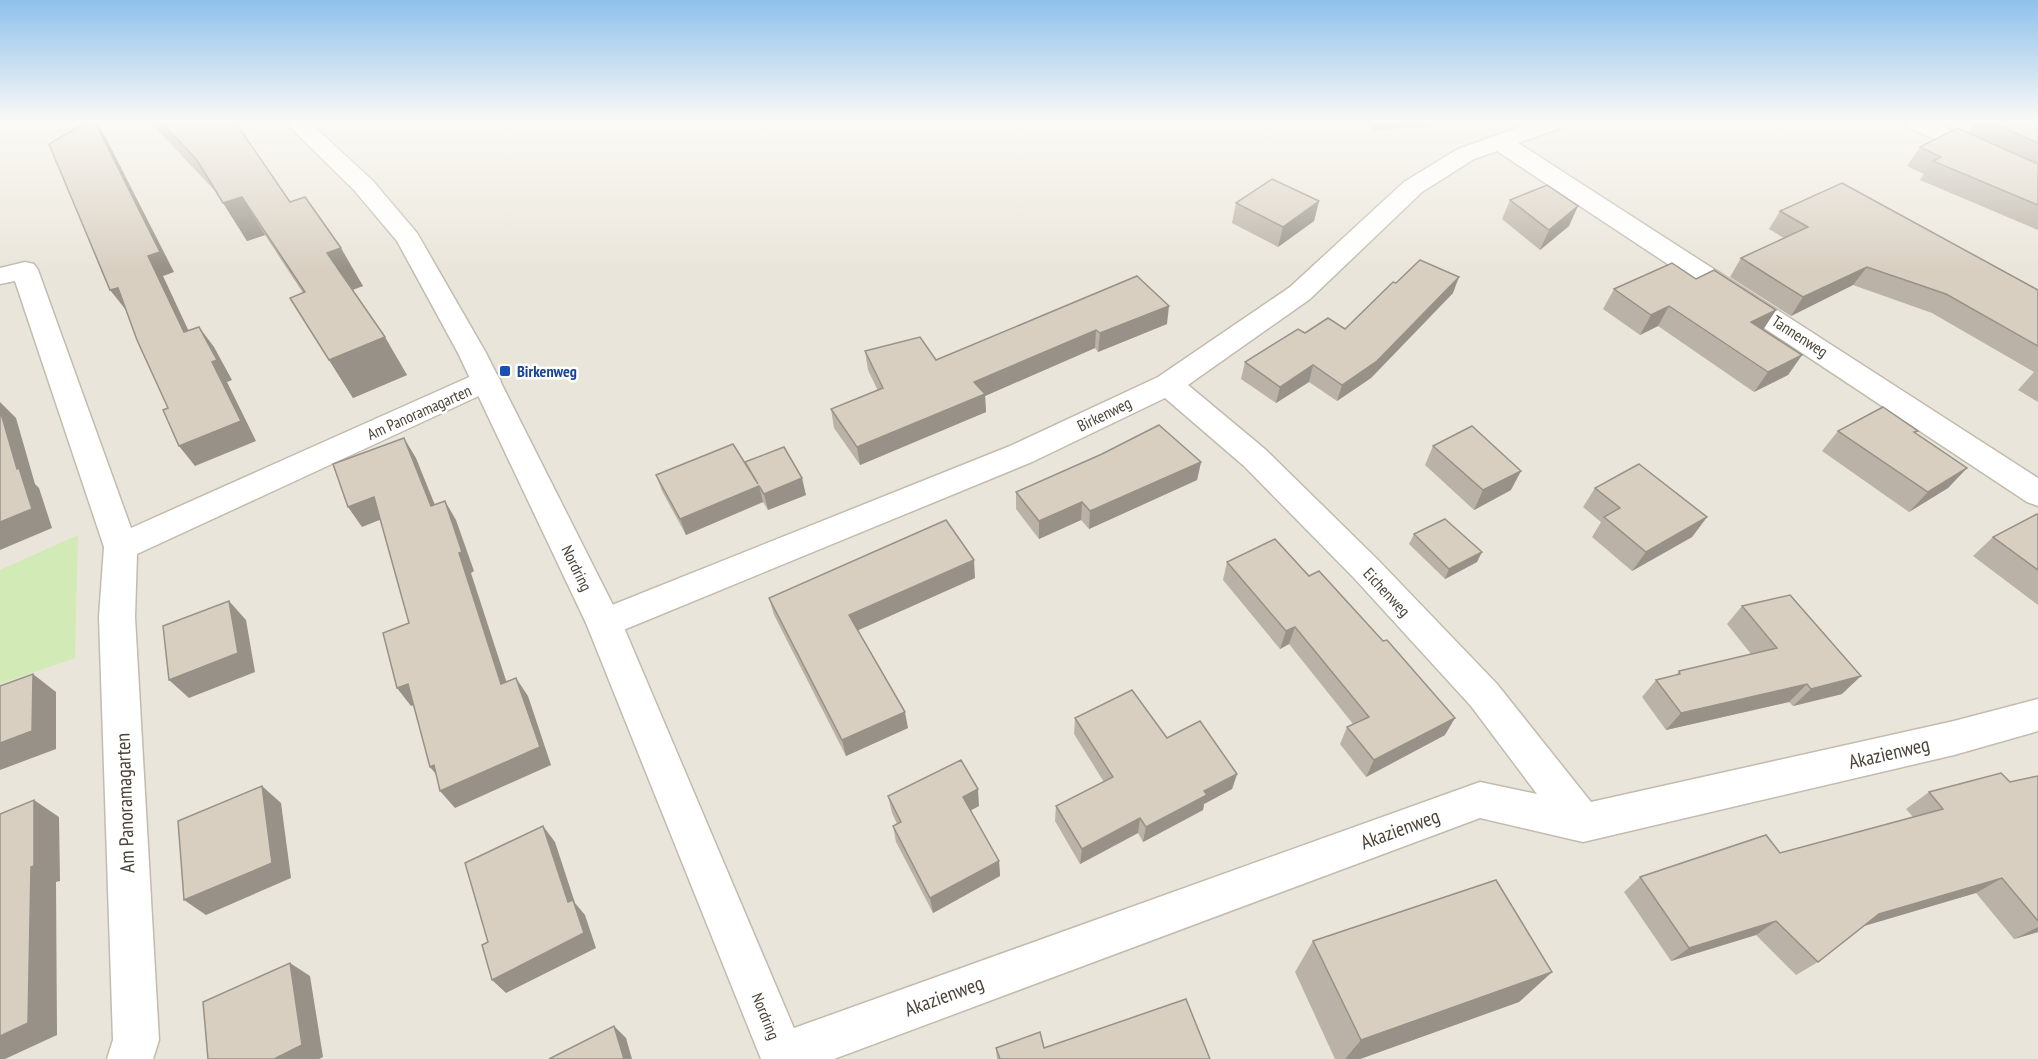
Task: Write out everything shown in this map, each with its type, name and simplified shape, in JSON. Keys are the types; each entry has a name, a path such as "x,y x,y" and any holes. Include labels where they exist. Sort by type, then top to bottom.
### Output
{"street":[{"name":"Nordring","path":"349,171 408,238 486,381 604,623 783,1057"},
{"name":"Birkenweg","path":"604,623 1021,454 1168,384 1300,293 1413,187 1438,171"},
{"name":"Tannenweg","path":"1546,171 2038,494"},
{"path":"2020,171 2038,180"},
{"name":"Am Panoramagarten","path":"0,276 26,270 121,547 117,617 136,1040 130,1059"},
{"name":"Am Panoramagarten","path":"121,547 486,381"},
{"name":"Eichenweg","path":"1168,384 1256,458 1374,577 1484,695 1583,823"},
{"name":"Akazienweg","path":"783,1057 1480,800 1583,823 1954,738 2038,715"}],"shaded area":[{"path":"0,171 2038,171 2038,1059 0,1059"}],"green space":[{"path":"78,535 75,658 0,684 0,570"}],"building":[{"path":"60,171 120,171 160,252 148,256 184,332 199,327 217,360 212,362 241,421 179,446 163,410 168,408 137,340 118,288 110,290"},
{"path":"204,171 269,171 290,202 305,197 341,248 327,253 385,337 329,360 290,298 305,292 242,197 223,203"},
{"path":"1958,171 2038,171 2038,205"},
{"path":"1272,179 1319,201 1283,227 1236,203"},
{"path":"1842,183 2038,290 2038,346 1946,294 1867,267 1803,297 1741,258 1808,227 1780,211"},
{"path":"1547,185 1578,206 1549,230 1510,200"},
{"path":"1420,260 1459,277 1377,361 1342,385 1313,365 1280,387 1245,362 1298,329 1305,333 1328,318 1345,329 1393,282 1396,283"},
{"path":"1672,263 1696,279 1714,270 1776,310 1751,322 1802,355 1768,372 1669,306 1651,315 1614,289"},
{"path":"1137,276 1169,306 1100,333 1096,330 974,382 985,394 857,447 831,409 883,388 865,351 920,337 936,360"},
{"path":"1883,407 1918,431 1914,432 1967,468 1928,492 1838,431"},
{"path":"0,410 17,469 19,468 32,509 0,522"},
{"path":"1159,425 1201,462 1090,511 1082,502 1039,521 1016,492 1102,454"},
{"path":"1472,426 1521,471 1483,490 1433,446"},
{"path":"404,438 431,506 445,501 462,552 459,553 501,684 516,678 540,747 440,791 434,765 430,767 408,684 397,688 383,633 409,623 374,497 348,507 333,464"},
{"path":"733,444 758,484 745,462 784,447 802,478 764,494 759,486 680,519 656,475"},
{"path":"1639,464 1707,517 1646,552 1604,517 1620,508 1595,488"},
{"path":"2038,515 2038,570 1993,537"},
{"path":"1445,519 1482,552 1449,569 1414,534"},
{"path":"946,520 974,560 849,615 905,712 842,740 769,598"},
{"path":"1275,539 1309,576 1319,571 1383,641 1387,640 1455,718 1374,760 1347,727 1369,717 1295,627 1286,631 1227,562"},
{"path":"1790,595 1861,676 1811,689 1807,684 1681,713 1656,680 1680,674 1679,671 1777,648 1742,606"},
{"path":"229,601 238,653 169,680 163,626"},
{"path":"33,674 32,731 0,743 0,686"},
{"path":"1132,690 1167,738 1200,721 1237,774 1204,791 1207,795 1146,827 1140,818 1082,849 1056,806 1113,777 1075,718"},
{"path":"961,760 978,789 963,797 999,861 930,898 893,826 901,822 888,796"},
{"path":"2001,773 2010,782 2038,776 2038,921 2002,878 1879,914 1818,962 1776,921 1689,948 1640,877 1766,835 1780,853 1943,809 1929,792"},
{"path":"262,786 272,863 184,900 178,821"},
{"path":"34,800 28,1023 0,1036 0,814"},
{"path":"543,826 568,902 573,900 584,933 492,980 482,945 488,942 465,863"},
{"path":"1496,880 1552,972 1361,1040 1313,941"},
{"path":"290,963 302,1045 274,1059 208,1059 203,1002"},
{"path":"1186,999 1210,1059 1000,1059 996,1048 1040,1032 1044,1048"},
{"path":"614,1026 624,1059 549,1059"}],"place":[{"name":"Birkenweg","path":"505,371"}]}
